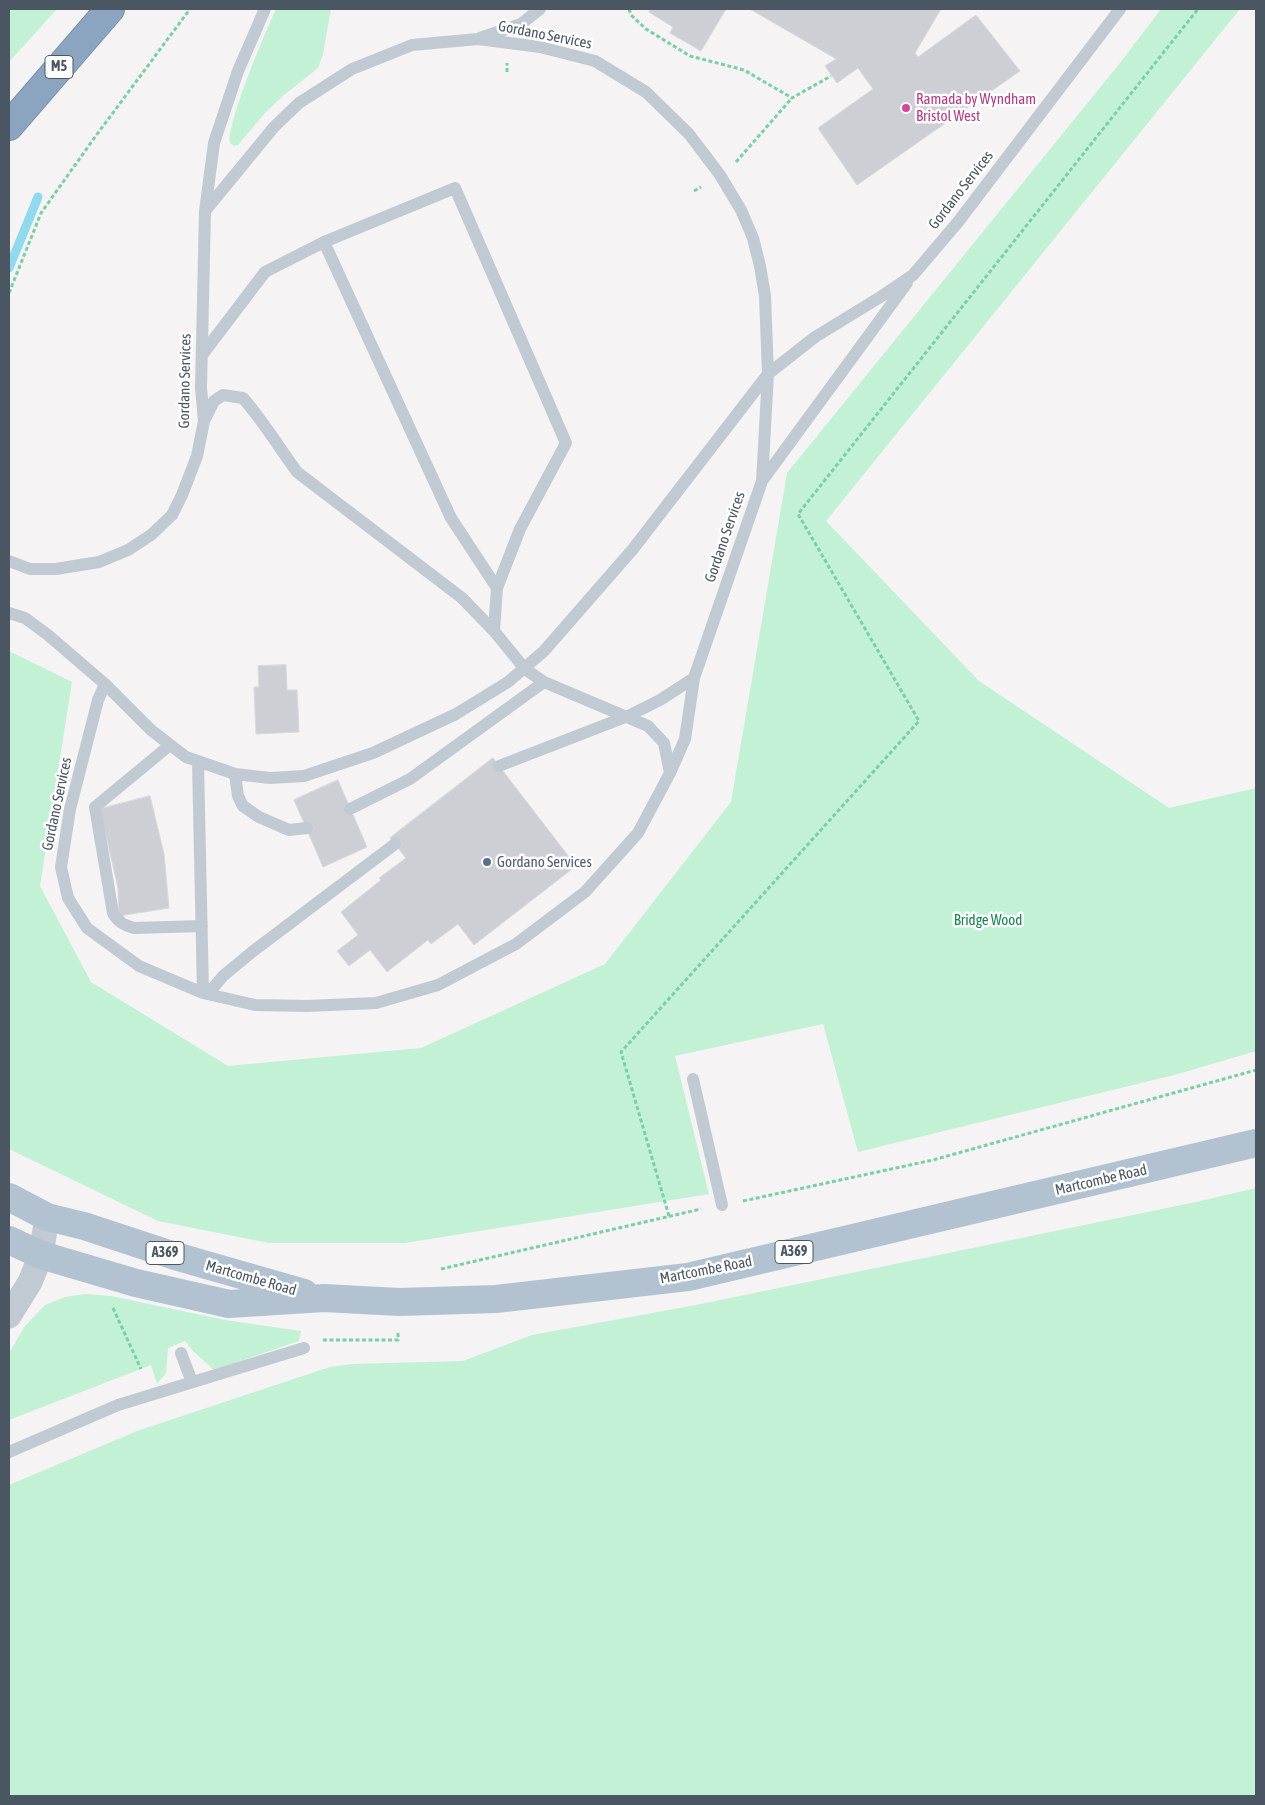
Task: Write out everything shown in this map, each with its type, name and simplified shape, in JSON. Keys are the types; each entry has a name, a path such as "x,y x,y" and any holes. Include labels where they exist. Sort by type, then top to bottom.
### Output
{"highway":[{"name":"M5","path":"9,126 110,9"}],"main road":[{"name":"Martcombe Road","path":"9,1240 41,1255 136,1283 229,1304 324,1298 399,1302 496,1299 688,1277 1256,1143"},
{"name":"Martcombe Road","path":"9,1197 47,1216 175,1256 324,1298"}],"street":[{"path":"9,1316 30,1282 41,1255 47,1216"}],"lane":[{"name":"Gordano Services","path":"9,561 30,569 47,569 99,562 128,550 151,535 172,515 182,495 197,456 204,421 201,388 205,211 214,144 238,71 264,9"},
{"path":"478,39 522,24 540,9"},
{"name":"Gordano Services","path":"9,613 25,618 48,635 104,684 151,730 186,757 235,774 270,778 304,776 373,752 456,714 508,682 544,651 633,550 768,374 815,337 913,275 958,222 1120,9"},
{"name":"Gordano Services","path":"104,684 98,700 70,809 61,867 68,898 87,928 139,966 205,993 255,1005 376,1003 438,985 516,944 585,892 638,833 670,773 685,739 694,678 762,481 768,374 766,296 753,238 741,210 720,175 689,134 646,92 595,61 540,47 478,39 412,45 352,69 299,103 274,127 205,211"},
{"path":"202,355 265,272 324,242 455,188 566,443 520,529 497,588 494,631"},
{"path":"324,242 451,518 497,588"},
{"path":"762,481 913,275"},
{"path":"204,421 214,401 223,395 243,398 260,416 278,446 297,472 462,598 494,631 525,669 544,682 648,726 664,743 670,773"},
{"path":"499,766 628,716 660,700 694,678"},
{"path":"350,809 410,779 544,682"},
{"path":"170,745 95,807 111,903 113,913 124,926 134,928 202,926"},
{"path":"198,762 205,993"},
{"path":"235,774 238,796 243,806 259,817 289,830 306,828"},
{"path":"205,993 252,952 395,844"},
{"path":"694,1079 722,1205"},
{"path":"9,1452 118,1405 304,1348"},
{"path":"181,1353 192,1382"}],"path":[{"path":"9,293 41,213 190,9"},
{"path":"629,9 631,15 646,29 690,56 744,70 792,98"},
{"path":"669,1216 621,1052 919,721 798,514 1198,9"},
{"path":"694,191 720,175 742,157 792,98 831,76"},
{"path":"722,1205 934,1160 1256,1070"}],"green space":[{"path":"9,9 57,9 9,62"},
{"path":"276,9 331,9 323,54 318,68 284,95 265,113 238,145 234,146 230,143 230,133 234,117"},
{"name":"Bridge Wood","path":"1161,9 1240,9 826,521 979,681 1169,808 1256,788 1256,1051 1178,1074 858,1152 823,1024 675,1056 709,1194 405,1243 269,1243 158,1221 9,1149 9,651 72,682 40,886 91,982 228,1066 421,1048 605,964 731,802 787,473 1120,63"},
{"path":"1256,1188 1256,1796 9,1796 9,1485 137,1431 330,1367 352,1364 463,1361 532,1335 696,1305"},
{"path":"85,1294 111,1296 225,1320 301,1331 299,1341 214,1370 185,1341 168,1348 166,1373 157,1384 151,1365 9,1420 9,1353 25,1326 45,1305 65,1297"}],"building":[{"path":"651,9 726,9 701,51 670,33 673,27 649,12"},
{"name":"Ramada by Wyndham Bristol West","path":"750,9 941,9 915,53 918,57 976,15 1020,71 857,185 818,128 873,89 858,68 837,83 825,66 836,59"},
{"path":"286,665 287,690 297,690 299,732 256,734 254,687 259,687 258,666"},
{"name":"Gordano Services","path":"493,758 576,866 474,945 458,924 431,944 428,940 387,972 370,950 349,966 337,951 358,935 341,912 381,880 379,878 406,858 390,838"},
{"path":"338,780 367,847 323,867 294,800"},
{"path":"150,796 164,854 169,908 119,916 118,888 100,809"}],"waterway":[{"path":"9,268 38,197"}],"place":[{"name":"Ramada by Wyndham Bristol West","path":"906,108"},
{"name":"Gordano Services","path":"487,862"}]}
